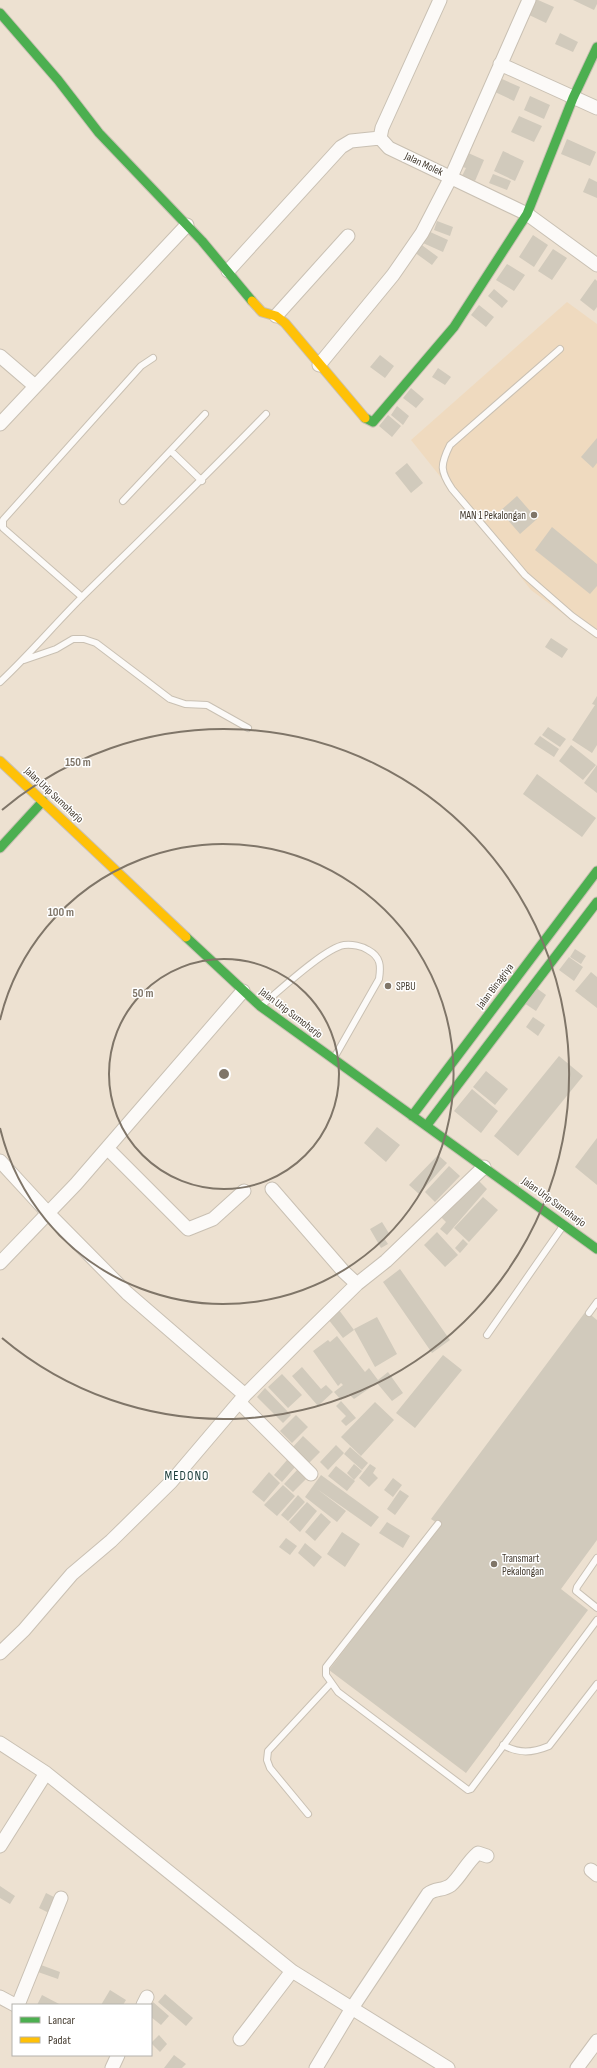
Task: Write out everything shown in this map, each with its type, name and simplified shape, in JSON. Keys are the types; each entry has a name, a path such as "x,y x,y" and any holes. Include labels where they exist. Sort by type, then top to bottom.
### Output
{"street":[{"path":"228,271 341,147 351,141 374,138 382,128 440,0"},
{"path":"319,365 410,254 451,177 529,0"},
{"path":"2,18 58,80 99,132 187,225 262,312 276,316 285,323 364,417 373,422 454,327 527,214 573,98 597,47"},
{"path":"500,64 597,108"},
{"name":"Jalan Molek","path":"374,138 389,148 527,214 597,265"},
{"path":"0,424 187,225"},
{"path":"276,316 348,236"},
{"path":"0,356 36,386"},
{"name":"Jalan Urip Sumoharjo","path":"0,761 260,1006 597,1249"},
{"path":"0,848 43,801"},
{"name":"Jalan Binagriya","path":"412,1116 597,871"},
{"path":"427,1125 597,902 581,891"},
{"path":"533,955 548,967"},
{"path":"0,1263 107,1148 244,991"},
{"path":"107,1148 188,1229 213,1219 244,1190"},
{"path":"0,1161 48,1213 127,1293 243,1399 311,1474"},
{"path":"0,1653 24,1630 72,1574 111,1541 171,1482 243,1399 357,1284 386,1261 484,1167"},
{"path":"272,1189 344,1272 357,1284"},
{"path":"0,1742 46,1773 292,1971 448,2068"},
{"path":"0,1846 46,1773"},
{"path":"316,2068 352,2008 428,1894 432,1890 445,1889 478,1853 487,1856"},
{"path":"18,2004 61,1898"},
{"path":"240,2039 292,1971"},
{"path":"0,1997 13,2004"},
{"path":"577,2068 597,2041"}],"lane":[{"path":"560,349 450,445 444,456 443,474 452,489 525,575 572,616 597,634"},
{"path":"82,597 3,528 3,520 141,366 153,358"},
{"path":"123,501 205,414"},
{"path":"0,682 22,661 82,597 202,481 266,414"},
{"path":"171,451 202,481"},
{"path":"22,661 56,649 73,639 84,639 96,642 170,699 185,704 207,705 248,728"},
{"path":"260,1006 328,951 344,945 355,945 368,950 378,957 380,967 379,979 334,1058"},
{"path":"486,1335 564,1224"},
{"path":"593,1312 597,1302"},
{"path":"438,1524 326,1667 326,1675 338,1692 468,1790 597,1620"},
{"path":"597,1558 576,1590 597,1608"},
{"path":"308,1814 270,1768 267,1760 268,1751 331,1683"},
{"path":"503,1745 515,1752 538,1750 549,1746 597,1684"}],"shaded area":[{"name":"MAN 1 Pekalongan","path":"567,302 597,324 597,639 531,590 411,440"}],"building":[{"path":"534,0 538,0 554,7 546,23 527,14"},
{"path":"573,0 597,0 597,4 594,10"},
{"path":"560,33 578,42 573,52 555,44"},
{"path":"502,79 520,87 514,101 495,92"},
{"path":"530,96 550,105 544,119 524,110"},
{"path":"519,116 542,126 534,142 511,132"},
{"path":"567,139 596,152 590,166 561,154"},
{"path":"503,151 524,161 515,181 494,171"},
{"path":"466,152 484,160 475,181 462,176 466,168 460,166"},
{"path":"493,174 511,181 507,190 489,183"},
{"path":"589,178 597,182 597,198 583,192"},
{"path":"437,221 453,227 450,236 434,230"},
{"path":"428,231 448,240 443,252 423,243"},
{"path":"533,235 548,245 534,267 519,257"},
{"path":"419,243 438,257 432,265 414,252"},
{"path":"553,249 567,258 552,280 538,271"},
{"path":"507,264 525,275 514,291 496,280"},
{"path":"595,279 597,281 597,307 594,311 580,300"},
{"path":"494,289 508,301 502,308 488,296"},
{"path":"479,305 494,317 486,327 471,315"},
{"path":"380,355 394,366 385,378 370,367"},
{"path":"438,368 451,377 445,385 432,377"},
{"path":"411,388 424,399 416,408 403,398"},
{"path":"397,406 409,416 403,425 391,415"},
{"path":"388,415 401,426 392,437 379,426"},
{"path":"597,438 597,463 593,468 581,457"},
{"path":"407,463 423,483 411,493 395,473"},
{"path":"517,496 537,519 520,534 500,511"},
{"path":"552,527 597,564 597,586 590,594 535,550"},
{"path":"551,638 568,649 562,658 545,647"},
{"path":"597,696 597,745 592,753 572,740 595,705 592,704"},
{"path":"548,727 566,739 560,747 542,735"},
{"path":"540,736 559,749 554,757 534,744"},
{"path":"571,745 596,765 583,780 559,761"},
{"path":"597,765 597,793 584,783"},
{"path":"537,774 596,818 582,837 523,794"},
{"path":"575,949 586,956 581,964 570,957"},
{"path":"569,957 583,967 574,981 559,970"},
{"path":"591,972 597,977 597,1008 575,991"},
{"path":"535,987 546,995 536,1011 524,1003"},
{"path":"533,1017 545,1025 538,1036 526,1027"},
{"path":"559,1056 583,1076 518,1156 494,1136"},
{"path":"486,1071 508,1089 495,1105 473,1087"},
{"path":"472,1089 498,1111 481,1133 454,1111"},
{"path":"377,1127 400,1145 386,1162 364,1143"},
{"path":"597,1138 597,1185 575,1167"},
{"path":"438,1155 447,1163 419,1194 409,1185"},
{"path":"449,1166 460,1176 435,1202 425,1192"},
{"path":"477,1179 487,1189 447,1235 440,1229 446,1222 441,1217"},
{"path":"483,1197 498,1210 469,1242 454,1228"},
{"path":"382,1222 390,1235 384,1238 388,1244 381,1248 370,1229"},
{"path":"437,1232 458,1255 445,1267 424,1245"},
{"path":"463,1239 468,1244 460,1253 455,1248"},
{"path":"400,1269 450,1340 432,1353 383,1282"},
{"path":"339,1310 354,1330 343,1338 328,1319"},
{"name":"Transmart Pekalongan","path":"586,1311 597,1320 597,1540 561,1589 588,1610 466,1773 329,1670 440,1525 431,1519"},
{"path":"377,1317 397,1354 375,1367 354,1329"},
{"path":"337,1336 365,1372 369,1368 378,1380 388,1372 403,1393 392,1401 377,1383 354,1399 349,1394 341,1400 334,1392 343,1385 341,1383 338,1386 313,1351 328,1340 330,1342"},
{"path":"443,1355 462,1370 415,1428 396,1413"},
{"path":"302,1367 321,1389 326,1385 333,1392 318,1406 292,1376"},
{"path":"282,1374 302,1395 288,1408 268,1387"},
{"path":"265,1388 291,1415 283,1423 257,1397"},
{"path":"341,1401 356,1418 346,1426 341,1421 346,1416 336,1406"},
{"path":"375,1402 394,1420 361,1456 341,1437"},
{"path":"296,1415 308,1427 292,1443 280,1431"},
{"path":"303,1436 320,1452 308,1464 292,1448"},
{"path":"336,1445 344,1453 328,1470 320,1462"},
{"path":"350,1447 368,1463 362,1470 344,1454"},
{"path":"287,1460 295,1467 282,1482 274,1475"},
{"path":"354,1464 362,1471 354,1480 347,1473"},
{"path":"370,1464 376,1468 373,1473 378,1478 369,1487 359,1478"},
{"path":"336,1466 355,1481 347,1491 328,1476"},
{"path":"298,1469 307,1478 293,1492 284,1484"},
{"path":"269,1472 280,1483 264,1502 252,1492"},
{"path":"321,1475 379,1517 371,1527 317,1489 346,1511 337,1522 305,1497"},
{"path":"393,1478 402,1485 393,1497 384,1490"},
{"path":"283,1485 295,1496 277,1516 264,1505"},
{"path":"400,1490 409,1496 395,1515 387,1509"},
{"path":"298,1495 305,1502 288,1521 281,1515"},
{"path":"307,1502 317,1511 300,1532 289,1522"},
{"path":"321,1513 331,1522 315,1541 305,1532"},
{"path":"387,1522 410,1536 403,1548 379,1533"},
{"path":"342,1532 360,1544 345,1567 327,1554"},
{"path":"286,1538 297,1546 290,1555 279,1547"},
{"path":"305,1543 322,1557 314,1567 298,1553"},
{"path":"0,1886 15,1896 10,1904 0,1898"},
{"path":"46,1893 58,1899 51,1914 39,1908"},
{"path":"41,1965 60,1972 58,1979 38,1972"},
{"path":"110,1990 126,2000 124,2004 102,2004"},
{"path":"165,1994 193,2018 186,2026 158,2002"},
{"path":"42,1995 59,2004 38,2004"},
{"path":"153,2002 169,2016 161,2025 152,2018 151,2004"},
{"path":"159,2035 167,2044 160,2052 152,2044 152,2042"},
{"path":"174,2055 186,2064 182,2068 164,2068"}],"traffic: fast":[{"path":"0,13 58,80 99,133 202,241 252,301"},
{"path":"365,418 373,422 454,327 527,214 573,98 597,47"},
{"path":"0,848 43,801"},
{"path":"412,1116 597,871"},
{"path":"427,1125 597,902"},
{"path":"186,937 260,1006 597,1249"}],"traffic: slow":[{"path":"252,301 262,312 276,316 285,323 365,418"},
{"path":"0,761 186,937"}],"place":[{"name":"MAN 1 Pekalongan","path":"534,515"},
{"name":"SPBU","path":"388,986"},
{"name":"Transmart Pekalongan","path":"494,1564"}],"district":[{"name":"MEDONO","path":"187,1476"}]}
